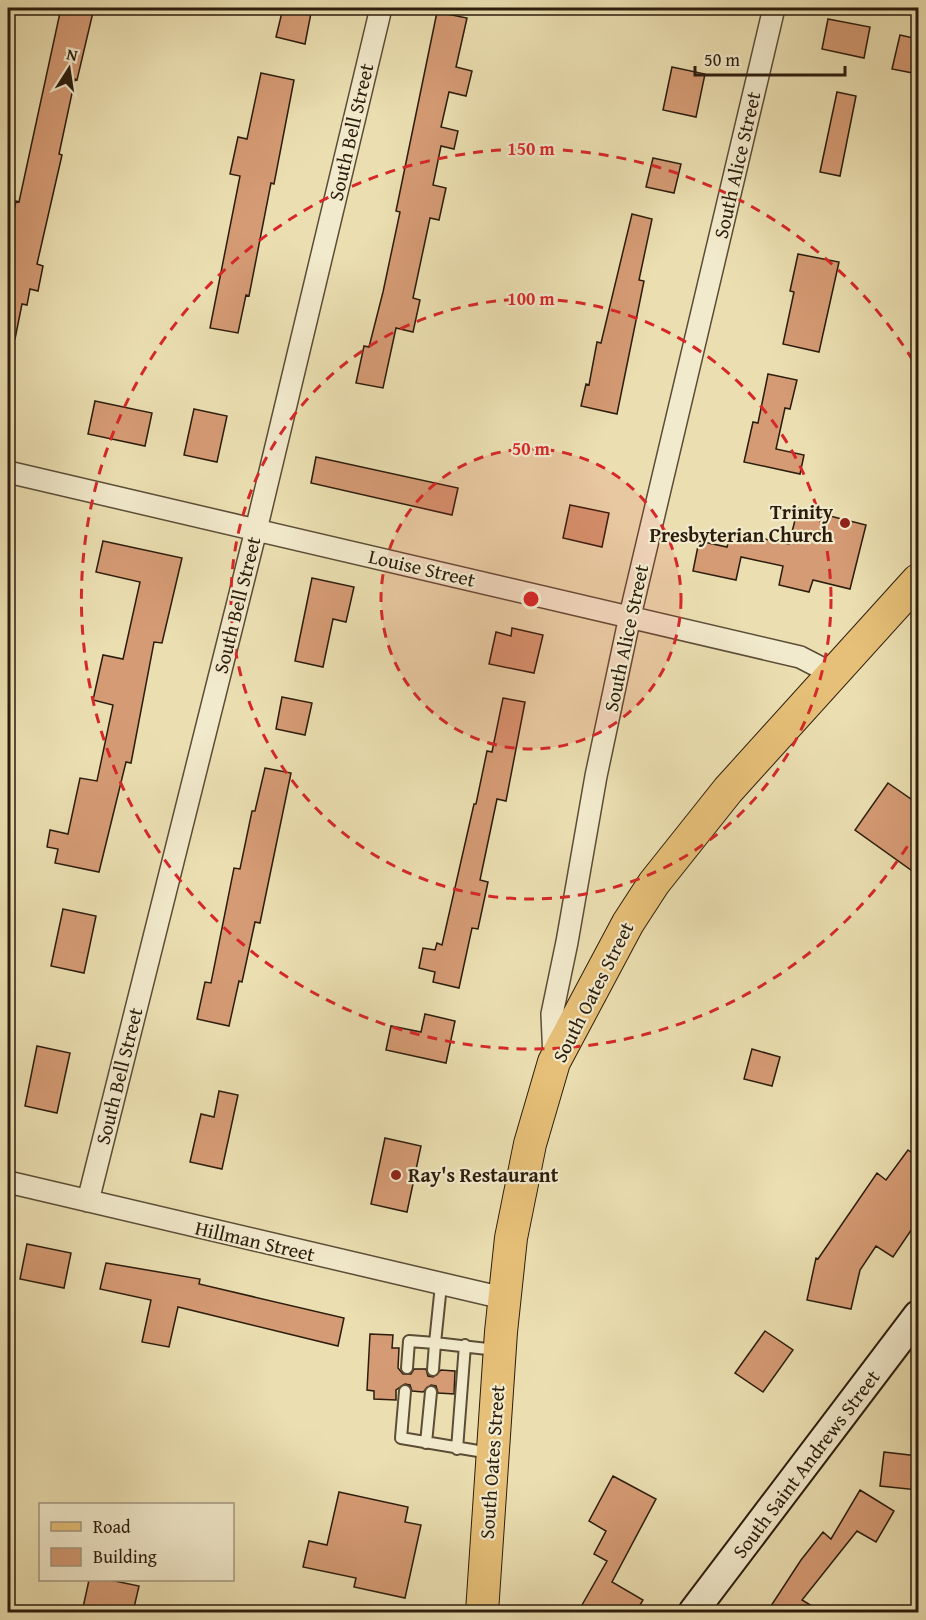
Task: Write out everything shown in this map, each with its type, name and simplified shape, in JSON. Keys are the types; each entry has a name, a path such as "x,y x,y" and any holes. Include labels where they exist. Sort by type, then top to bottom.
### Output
{"main road":[{"name":"South Oates Street","path":"482,1612 504,1298 519,1191 555,1062 628,922 654,883 728,790 918,580"}],"street":[{"name":"South Bell Street","path":"88,1201 256,531 381,8"},
{"name":"South Alice Street","path":"555,1062 552,1014 596,776 630,616 774,8"},
{"name":"Louise Street","path":"8,472 800,657 833,674"},
{"name":"Hillman Street","path":"8,1182 504,1298"},
{"name":"South Saint Andrews Street","path":"693,1612 917,1321"}],"lane":[{"path":"433,1370 441,1285"},
{"path":"407,1368 409,1341 465,1345 500,1351"},
{"path":"457,1449 465,1345"},
{"path":"405,1391 401,1438 494,1454"},
{"path":"426,1443 430,1392"}],"building":[{"path":"61,8 94,8 77,80 75,79 59,154 62,155 37,264 43,266 38,291 30,289 27,305 22,304 15,339 8,338 8,239 16,201 19,202"},
{"path":"283,8 312,8 305,44 276,37"},
{"path":"437,12 467,18 456,67 472,71 466,96 449,92 441,127 458,131 454,149 441,146 433,185 446,188 439,220 430,218 413,298 420,300 413,332 396,328 383,388 356,383 364,346 369,347 383,292 400,212 396,211"},
{"path":"828,19 870,27 864,58 822,49"},
{"path":"900,35 918,39 918,74 892,69"},
{"path":"672,67 705,74 696,117 663,110"},
{"path":"261,73 294,80 274,184 271,183 249,296 246,295 238,333 210,328 240,176 230,174 238,137 247,139"},
{"path":"837,92 856,96 840,176 820,172"},
{"path":"653,158 681,164 674,193 646,187"},
{"path":"632,214 652,219 639,280 644,281 617,414 581,406 586,384 589,385 597,342 601,343"},
{"path":"798,254 839,262 819,352 783,344 794,292 790,291"},
{"path":"768,374 797,380 790,409 785,408 776,449 804,455 800,474 744,462 753,422 758,423"},
{"path":"95,401 152,413 145,446 88,434"},
{"path":"194,409 227,416 217,462 184,455"},
{"path":"316,457 458,488 452,515 311,483"},
{"path":"570,505 609,513 602,547 563,538"},
{"path":"798,508 866,525 850,589 813,580 809,592 779,585 783,566 741,557 736,580 693,571 699,541 727,547 731,532 789,544"},
{"path":"103,541 182,558 162,643 154,642 131,763 126,762 99,872 55,863 58,849 47,847 50,830 68,834 80,778 97,781 113,705 93,700 103,655 123,659 140,582 96,572"},
{"path":"312,578 354,587 346,622 333,619 323,667 295,661"},
{"path":"512,628 543,635 534,673 489,664 496,632 511,636"},
{"path":"282,697 312,703 305,735 276,729"},
{"path":"503,698 525,702 506,801 497,799 480,880 488,882 478,929 472,928 459,988 433,982 435,972 419,968 423,948 435,950 437,943 442,945 487,751 492,752"},
{"path":"265,768 291,773 260,923 255,922 242,982 239,981 229,1026 197,1019 205,982 211,983 234,868 240,869 252,811 255,811"},
{"path":"888,783 918,804 918,875 855,830"},
{"path":"63,909 96,916 84,973 51,966"},
{"path":"425,1014 455,1021 446,1063 386,1050 391,1026 421,1032"},
{"path":"37,1046 70,1053 57,1113 25,1106"},
{"path":"752,1049 780,1057 772,1086 744,1079"},
{"path":"219,1091 238,1095 222,1169 190,1162 201,1114 214,1117"},
{"name":"Ray's Restaurant","path":"385,1138 421,1146 407,1212 371,1204"},
{"path":"908,1150 918,1157 918,1220 893,1257 876,1246 860,1270 851,1309 807,1300 816,1258 818,1259 877,1173 886,1180"},
{"path":"27,1244 71,1253 64,1288 20,1279"},
{"path":"106,1263 200,1279 199,1284 344,1318 338,1346 178,1307 169,1347 142,1342 151,1300 100,1289"},
{"path":"765,1331 793,1350 763,1392 735,1373"},
{"path":"370,1334 393,1335 392,1348 399,1348 398,1368 403,1374 411,1374 414,1369 426,1369 428,1376 433,1377 441,1370 455,1371 454,1394 438,1393 436,1386 431,1385 423,1392 412,1391 410,1385 405,1384 396,1390 396,1400 374,1399 374,1391 367,1390"},
{"path":"884,1452 918,1456 918,1490 880,1486"},
{"path":"613,1476 656,1499 612,1582 643,1600 636,1612 578,1612 607,1561 594,1554 606,1531 589,1521"},
{"path":"860,1490 894,1511 876,1542 857,1531 802,1600 822,1612 767,1612 801,1560 823,1532 831,1539"},
{"path":"339,1492 408,1507 405,1522 421,1525 405,1598 354,1587 356,1578 303,1567 309,1541 327,1545"},
{"path":"89,1581 115,1581 139,1586 133,1612 82,1612"}],"place":[{"name":"Trinity Presbyterian Church","path":"845,523"},
{"name":"Ray's Restaurant","path":"396,1175"}]}
